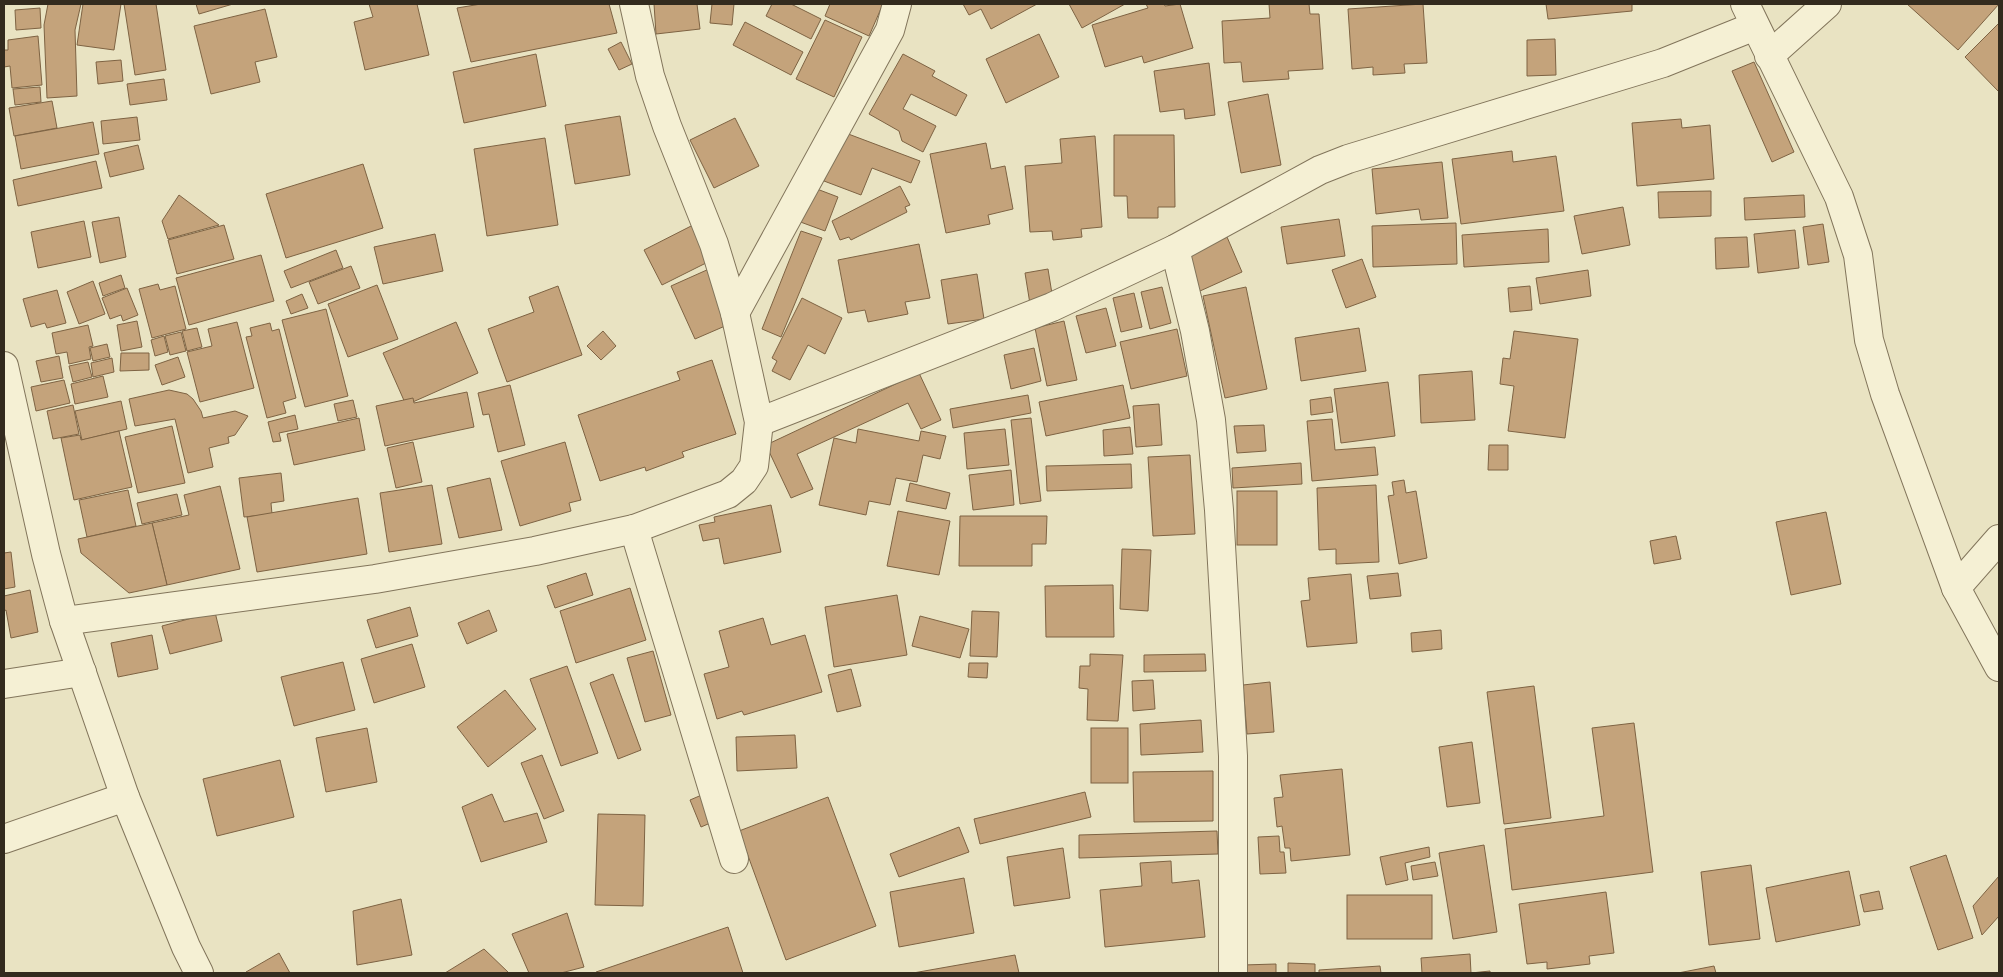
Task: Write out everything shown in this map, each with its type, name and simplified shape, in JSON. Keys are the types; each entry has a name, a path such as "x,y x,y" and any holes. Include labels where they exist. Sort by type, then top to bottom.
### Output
{"street":[{"path":"64,621 375,579 535,551 634,529 728,494 744,481 754,466 759,422 736,313 714,244 667,126 650,76 634,4"},
{"path":"736,313 890,30 897,4"},
{"path":"1769,56 1827,4"},
{"path":"759,422 1052,306 1175,249 1320,170 1348,159 1639,71 1750,15 1838,197 1851,231 1858,255 1870,340 1885,394 1956,588 1999,667"},
{"path":"1175,249 1195,331 1211,420 1220,510 1233,756 1233,973"},
{"path":"4,366 46,554 64,621 124,797 186,947 199,973"},
{"path":"634,529 734,859"},
{"path":"1956,588 1999,539"},
{"path":"4,684 82,672"},
{"path":"4,839 124,797"}],"building":[{"path":"48,4 81,4 75,30 77,96 47,98 44,25"},
{"path":"83,4 121,4 114,50 77,45"},
{"path":"124,4 156,4 166,70 135,75"},
{"path":"196,4 233,4 199,14"},
{"path":"369,4 417,4 429,55 365,70 354,22 373,17"},
{"path":"481,4 609,4 617,33 471,62 457,8"},
{"path":"654,4 697,4 700,29 656,34"},
{"path":"712,4 734,4 732,25 710,23"},
{"path":"772,4 791,4 821,19 811,39 766,16"},
{"path":"830,4 883,4 869,36 825,16"},
{"path":"963,4 1037,4 991,29 981,9 969,15"},
{"path":"1069,4 1125,4 1082,28"},
{"path":"1146,4 1164,4 1165,6 1180,4 1193,48 1144,63 1142,56 1105,67 1092,25 1148,8"},
{"path":"1269,4 1309,4 1310,14 1319,14 1323,69 1288,71 1289,79 1243,82 1241,62 1224,63 1222,21 1270,18"},
{"path":"1423,4 1427,63 1404,64 1405,73 1373,75 1373,67 1352,69 1348,9"},
{"path":"1546,4 1632,4 1632,11 1548,19"},
{"path":"1907,4 1999,4 1958,50"},
{"path":"40,8 41,28 16,30 15,10"},
{"path":"265,9 277,57 255,62 260,82 211,94 194,26"},
{"path":"825,20 862,37 834,97 796,79"},
{"path":"745,22 803,52 791,75 733,45"},
{"path":"1999,23 1999,92 1965,57"},
{"path":"1039,34 1059,77 1006,103 986,59"},
{"path":"38,36 42,85 12,88 10,66 4,67 4,50 8,50 8,40"},
{"path":"1555,39 1556,75 1527,76 1527,40"},
{"path":"621,42 632,64 619,70 608,49"},
{"path":"536,54 546,106 464,123 453,72"},
{"path":"903,54 935,71 932,76 967,95 956,116 911,94 903,109 936,126 923,152 902,141 899,131 869,114"},
{"path":"121,60 123,81 98,84 96,62"},
{"path":"1754,62 1794,152 1772,162 1732,71"},
{"path":"1209,63 1215,115 1185,119 1184,109 1160,112 1154,71"},
{"path":"164,79 167,100 130,105 127,84"},
{"path":"40,87 41,102 15,105 13,89"},
{"path":"1268,94 1281,165 1241,173 1228,102"},
{"path":"52,101 57,128 14,136 9,108"},
{"path":"620,116 630,175 575,184 565,125"},
{"path":"137,117 140,140 103,144 101,121"},
{"path":"735,118 759,166 714,188 690,140"},
{"path":"1681,119 1682,128 1710,125 1714,179 1637,186 1632,123"},
{"path":"93,122 99,154 21,169 15,136"},
{"path":"843,132 920,161 911,183 872,168 861,195 824,181"},
{"path":"1114,135 1174,135 1175,207 1158,207 1158,218 1128,218 1127,196 1114,196"},
{"path":"1095,136 1102,227 1081,229 1082,237 1053,240 1052,231 1030,232 1025,166 1062,163 1060,139"},
{"path":"545,138 558,225 487,236 474,149"},
{"path":"986,143 991,169 1005,166 1013,209 988,215 990,224 946,233 930,154"},
{"path":"138,145 144,169 110,177 104,153"},
{"path":"1512,151 1513,162 1556,156 1564,211 1461,224 1452,159"},
{"path":"96,161 102,188 18,206 13,180"},
{"path":"1442,162 1448,218 1421,220 1419,209 1376,214 1372,169"},
{"path":"363,164 383,228 286,258 266,194"},
{"path":"809,186 838,197 825,231 795,220"},
{"path":"900,186 910,205 905,207 907,212 851,240 849,237 840,240 832,221"},
{"path":"1711,191 1711,216 1659,218 1658,192"},
{"path":"179,195 219,225 168,239 162,221"},
{"path":"1804,195 1805,217 1745,220 1744,198"},
{"path":"1623,207 1630,245 1582,254 1574,216"},
{"path":"119,217 126,257 100,263 92,222"},
{"path":"1339,219 1345,256 1287,264 1281,227"},
{"path":"84,221 91,257 38,268 31,232"},
{"path":"697,223 714,259 662,285 644,250"},
{"path":"1456,223 1457,264 1373,267 1372,226"},
{"path":"1823,224 1829,262 1808,265 1803,227"},
{"path":"224,225 234,259 177,274 168,240"},
{"path":"1548,229 1549,262 1464,267 1462,235"},
{"path":"1795,230 1799,268 1758,273 1754,234"},
{"path":"801,231 822,238 781,337 762,329"},
{"path":"435,234 443,271 383,284 374,247"},
{"path":"1227,237 1242,272 1200,291 1185,256"},
{"path":"1747,237 1749,267 1716,269 1715,238"},
{"path":"919,244 930,298 905,302 908,314 868,322 865,310 848,313 838,260"},
{"path":"336,250 343,268 291,288 284,271"},
{"path":"261,255 274,301 189,325 176,278"},
{"path":"1362,259 1376,297 1346,308 1332,270"},
{"path":"351,266 360,288 318,304 309,282"},
{"path":"709,269 732,323 695,339 671,286"},
{"path":"1048,269 1053,300 1030,304 1025,273"},
{"path":"1588,270 1591,296 1540,304 1536,278"},
{"path":"977,274 984,319 948,324 941,280"},
{"path":"121,275 125,288 103,296 99,283"},
{"path":"93,281 105,314 79,324 67,292"},
{"path":"158,284 160,290 175,286 186,329 152,338 139,289"},
{"path":"377,285 398,339 348,357 328,304"},
{"path":"558,286 582,355 507,382 488,329 534,312 529,297"},
{"path":"1530,286 1532,310 1510,312 1508,288"},
{"path":"1162,287 1171,323 1150,329 1141,292"},
{"path":"1246,287 1267,389 1225,398 1203,296"},
{"path":"127,288 138,315 123,321 121,315 110,319 102,298"},
{"path":"57,290 66,323 47,328 45,323 31,327 23,299"},
{"path":"1134,293 1142,327 1121,332 1113,298"},
{"path":"302,294 308,308 291,314 286,301"},
{"path":"802,298 842,318 825,354 808,345 790,380 772,371 777,361 772,358"},
{"path":"1106,308 1116,346 1086,353 1076,316"},
{"path":"326,309 348,396 305,407 282,320"},
{"path":"137,321 142,347 121,351 117,325"},
{"path":"1064,321 1077,380 1047,386 1035,328"},
{"path":"237,322 254,388 200,402 187,352 212,346 208,329"},
{"path":"456,322 478,373 406,405 383,353"},
{"path":"270,323 272,331 279,329 296,398 283,402 286,413 267,418 246,337 252,336 250,328"},
{"path":"88,325 93,346 89,347 91,359 69,364 67,352 56,354 52,333"},
{"path":"197,328 202,347 187,351 182,331"},
{"path":"1359,328 1366,371 1301,381 1295,338"},
{"path":"1177,329 1187,376 1131,389 1120,342"},
{"path":"603,331 616,346 601,360 587,346"},
{"path":"1514,331 1578,339 1565,438 1508,431 1514,386 1500,384 1503,358 1510,359"},
{"path":"181,332 186,351 170,355 165,336"},
{"path":"164,336 168,352 155,356 151,340"},
{"path":"107,344 110,357 93,361 90,348"},
{"path":"1034,348 1041,381 1011,389 1004,355"},
{"path":"121,353 149,353 149,370 120,371"},
{"path":"59,356 63,378 41,382 36,361"},
{"path":"178,357 185,377 162,385 155,365"},
{"path":"112,358 114,372 93,377 91,363"},
{"path":"712,360 736,434 682,452 684,457 646,471 645,467 600,481 578,415 680,380 677,372"},
{"path":"88,362 92,377 73,382 69,366"},
{"path":"1472,371 1475,420 1421,423 1419,375"},
{"path":"919,373 941,420 921,429 908,403 797,454 813,489 791,498 766,445"},
{"path":"103,376 108,397 75,404 71,384"},
{"path":"64,380 70,403 36,411 31,387"},
{"path":"1388,382 1395,436 1341,443 1334,389"},
{"path":"510,385 525,445 498,452 489,414 483,415 478,393"},
{"path":"1123,385 1130,418 1046,436 1039,402"},
{"path":"169,390 187,394 201,411 203,418 235,411 248,416 235,435 228,437 229,443 209,448 213,467 188,473 175,419 135,426 129,399"},
{"path":"467,392 474,427 385,446 376,406 413,398 414,403"},
{"path":"1028,395 1031,413 953,428 950,409"},
{"path":"1331,397 1333,412 1311,415 1310,400"},
{"path":"353,400 357,417 338,421 334,404"},
{"path":"121,401 127,429 82,440 75,411"},
{"path":"1159,404 1162,445 1136,447 1133,406"},
{"path":"73,405 79,434 53,439 47,411"},
{"path":"295,415 298,429 279,433 281,441 273,442 268,422"},
{"path":"359,418 365,450 294,465 287,434"},
{"path":"1031,418 1041,501 1020,504 1011,420"},
{"path":"1332,419 1335,450 1375,447 1378,475 1312,481 1307,421"},
{"path":"1264,425 1266,451 1237,453 1234,426"},
{"path":"172,426 185,483 138,493 125,437"},
{"path":"1130,427 1133,454 1104,456 1103,430"},
{"path":"858,429 919,441 921,431 946,436 940,459 923,455 917,482 896,478 890,505 869,501 866,515 819,505 834,438 856,443"},
{"path":"1005,429 1009,465 967,469 964,433"},
{"path":"119,431 132,487 74,500 61,438 80,435 81,440"},
{"path":"413,442 422,482 396,488 387,448"},
{"path":"565,442 581,500 569,503 571,511 520,526 501,461"},
{"path":"1489,445 1508,445 1508,470 1488,470"},
{"path":"1190,455 1195,534 1153,536 1148,457"},
{"path":"1301,463 1302,484 1233,488 1232,468"},
{"path":"1131,464 1132,488 1047,491 1046,466"},
{"path":"1011,470 1014,505 973,510 969,475"},
{"path":"281,473 284,501 271,503 272,514 244,517 239,478"},
{"path":"490,478 502,530 459,538 447,488"},
{"path":"1404,480 1406,493 1416,491 1427,558 1399,564 1388,496 1394,495 1392,482"},
{"path":"910,483 950,493 946,509 906,501"},
{"path":"432,485 442,544 389,552 380,493"},
{"path":"1376,485 1379,562 1336,564 1336,549 1319,550 1317,488"},
{"path":"220,486 240,569 167,585 152,523 189,515 184,495"},
{"path":"128,490 136,526 87,537 79,500"},
{"path":"1237,491 1277,491 1277,545 1237,545"},
{"path":"177,494 182,515 142,524 137,503"},
{"path":"358,498 367,554 257,572 247,517"},
{"path":"771,505 781,552 724,564 719,538 703,541 699,525 715,522 714,517"},
{"path":"898,511 950,521 939,575 887,566"},
{"path":"1826,512 1841,584 1791,595 1776,522"},
{"path":"960,516 1047,516 1046,544 1032,544 1032,566 959,566"},
{"path":"152,523 167,585 129,593 81,553 78,539"},
{"path":"1676,536 1681,559 1654,564 1650,541"},
{"path":"1122,549 1151,550 1148,611 1120,609"},
{"path":"11,552 15,587 4,589 4,553"},
{"path":"586,573 593,595 555,608 547,586"},
{"path":"1398,573 1401,596 1370,599 1367,576"},
{"path":"1351,574 1357,643 1307,647 1301,601 1310,600 1308,578"},
{"path":"1113,585 1114,637 1046,637 1045,586"},
{"path":"630,588 646,640 576,663 560,611"},
{"path":"30,590 38,632 11,638 6,610 4,611 4,596"},
{"path":"897,595 907,655 834,667 825,607"},
{"path":"410,607 418,636 376,648 367,620"},
{"path":"489,610 497,631 467,644 458,623"},
{"path":"972,611 999,612 997,657 970,656"},
{"path":"215,612 222,641 170,654 162,626"},
{"path":"920,616 969,629 960,658 912,646"},
{"path":"763,618 771,645 805,635 822,692 744,715 742,711 717,719 704,674 729,667 719,631"},
{"path":"1441,630 1442,649 1412,652 1411,633"},
{"path":"152,635 158,669 118,677 111,643"},
{"path":"412,644 425,687 374,703 361,659"},
{"path":"653,651 671,715 645,722 627,658"},
{"path":"1090,654 1123,655 1118,721 1087,720 1088,689 1079,688 1080,666 1090,666"},
{"path":"1205,654 1206,671 1144,672 1144,655"},
{"path":"343,662 355,710 294,726 281,677"},
{"path":"969,663 988,663 987,678 968,677"},
{"path":"567,666 598,753 561,766 530,679"},
{"path":"851,669 861,706 837,712 828,675"},
{"path":"613,674 641,750 618,759 590,683"},
{"path":"1153,680 1155,709 1133,711 1132,681"},
{"path":"1270,682 1274,732 1247,734 1243,685"},
{"path":"1534,686 1551,818 1504,824 1487,692"},
{"path":"505,690 536,729 488,767 457,727"},
{"path":"1201,720 1203,752 1141,755 1140,724"},
{"path":"1634,723 1653,872 1512,890 1505,829 1604,816 1592,728"},
{"path":"367,728 377,782 326,792 316,738"},
{"path":"1091,728 1128,728 1128,783 1091,783"},
{"path":"795,735 797,768 737,771 736,737"},
{"path":"1472,742 1480,803 1447,807 1439,747"},
{"path":"542,755 564,811 544,819 521,763"},
{"path":"280,760 294,817 217,836 203,779"},
{"path":"1342,769 1350,855 1291,861 1290,848 1285,848 1282,826 1277,827 1274,798 1283,797 1280,775"},
{"path":"1213,771 1213,821 1134,822 1133,772"},
{"path":"1085,792 1091,817 980,844 974,819"},
{"path":"492,794 504,822 537,813 547,842 481,862 462,807"},
{"path":"704,794 715,821 701,827 690,800"},
{"path":"828,797 876,926 786,960 739,831"},
{"path":"598,814 645,815 643,906 595,905"},
{"path":"959,827 969,852 899,877 890,854"},
{"path":"1217,831 1218,854 1079,858 1079,835"},
{"path":"1279,836 1280,852 1284,852 1286,873 1260,874 1258,837"},
{"path":"1484,845 1497,932 1453,939 1439,853"},
{"path":"1429,847 1430,857 1405,863 1408,880 1386,885 1380,857"},
{"path":"1063,848 1070,898 1014,906 1007,857"},
{"path":"1946,855 1973,938 1938,950 1910,867"},
{"path":"1171,861 1172,883 1199,880 1205,937 1105,947 1100,890 1142,886 1140,863"},
{"path":"1435,862 1438,876 1413,880 1411,866"},
{"path":"1751,865 1760,939 1709,945 1701,872"},
{"path":"1849,871 1860,925 1776,942 1766,888"},
{"path":"1999,876 1999,916 1982,935 1973,906"},
{"path":"964,878 974,933 899,947 890,892"},
{"path":"1879,891 1883,909 1864,912 1860,895"},
{"path":"1606,892 1614,953 1589,956 1590,964 1547,969 1547,962 1527,964 1519,904"},
{"path":"1347,895 1432,895 1432,939 1347,939"},
{"path":"401,899 412,955 357,965 353,911"},
{"path":"567,913 584,967 561,973 529,973 512,934"},
{"path":"728,927 743,973 596,973 596,972"},
{"path":"484,949 509,973 445,973"},
{"path":"279,953 290,973 246,972"},
{"path":"1470,954 1471,973 1422,973 1421,958"},
{"path":"1015,955 1019,973 913,973"},
{"path":"1288,963 1315,964 1315,973 1288,973"},
{"path":"1276,964 1276,973 1243,973 1243,965"},
{"path":"1380,966 1381,973 1319,973 1319,970"},
{"path":"1714,966 1716,973 1678,973"},
{"path":"1490,971 1490,973 1471,973"}]}
